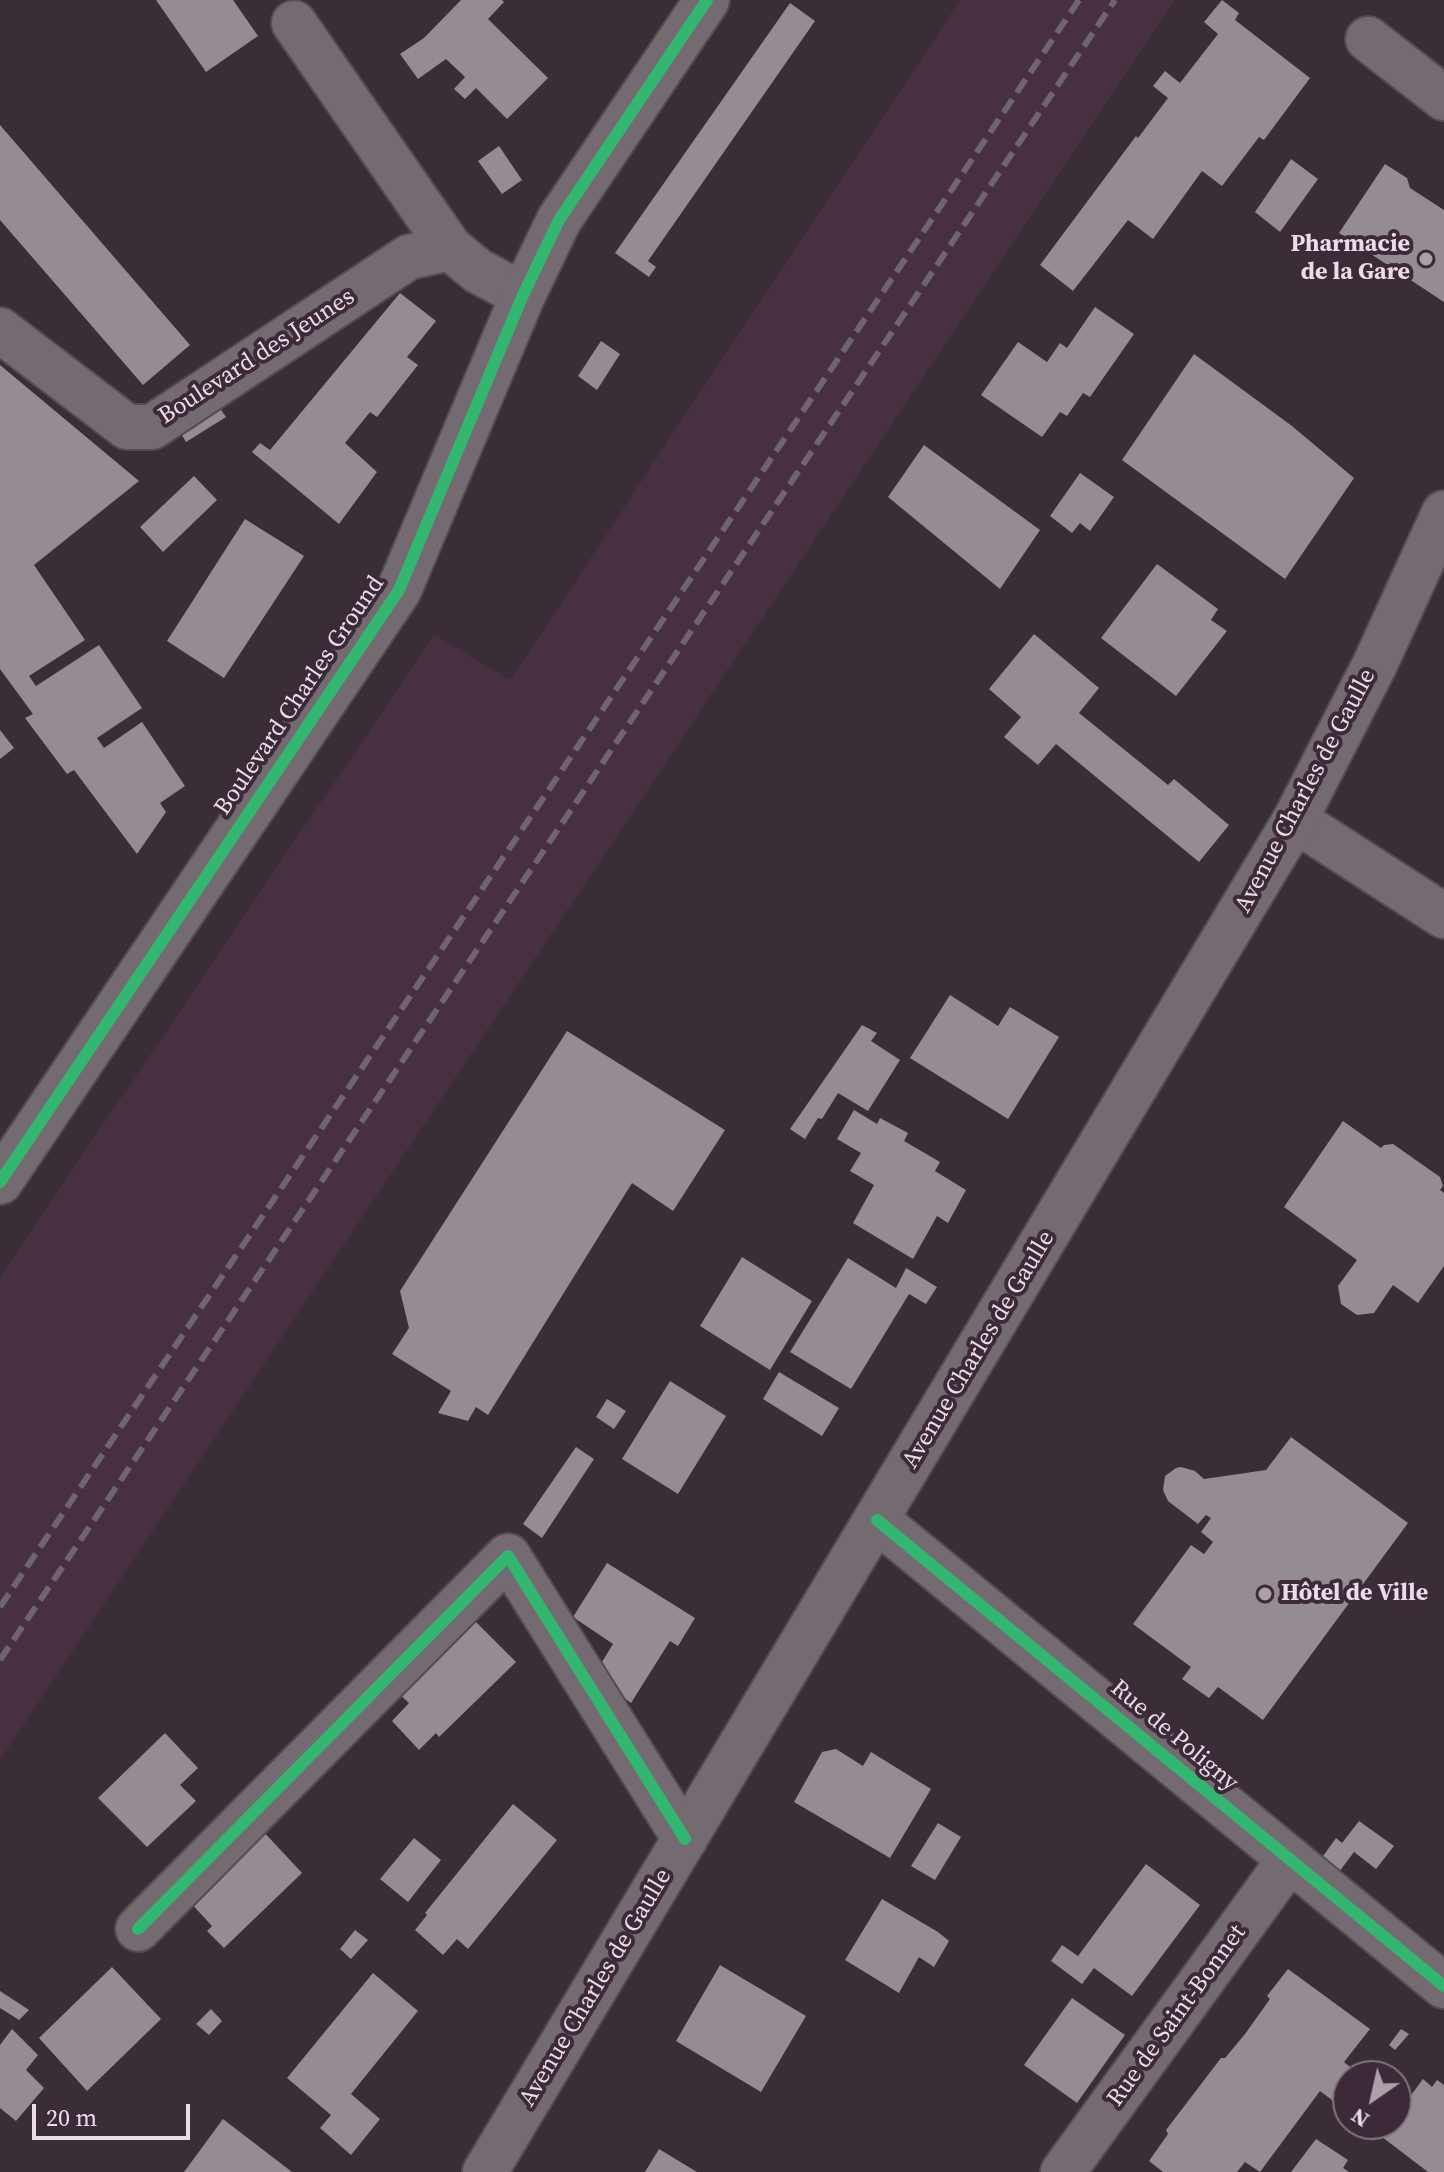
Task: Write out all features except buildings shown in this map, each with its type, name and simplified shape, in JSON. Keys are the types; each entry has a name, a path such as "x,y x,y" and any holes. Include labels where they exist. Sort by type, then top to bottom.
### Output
{"street":[{"name":"Boulevard Charles Ground","path":"0,1182 399,590 523,295 559,220 707,0"},
{"path":"294,23 450,248 478,271 523,295"},
{"path":"1368,39 1444,98"},
{"name":"Boulevard des Jeunes","path":"0,330 127,427 152,427 409,257 450,248"},
{"name":"Avenue Charles de Gaulle","path":"485,2172 1295,820 1440,532"},
{"path":"1295,820 1444,916"},
{"name":"Rue de Poligny","path":"877,1520 1444,1986"},
{"path":"138,1929 508,1556 685,1839"},
{"name":"Rue de Saint-Bonnet","path":"1080,2166 1290,1859"}],"shaded area":[{"path":"960,0 1174,0 0,1760 0,1277 434,635 510,680"}],"railway":[{"path":"0,1607 1079,0"},
{"path":"0,1660 1115,0"}],"cycle path":[{"path":"0,1182 399,590 523,295 559,220 707,0"},
{"path":"877,1520 1444,1986"},
{"path":"138,1929 508,1556 685,1839"}],"place":[{"name":"Pharmacie de la Gare","path":"1426,259"},
{"name":"Hôtel de Ville","path":"1265,1594"}]}
